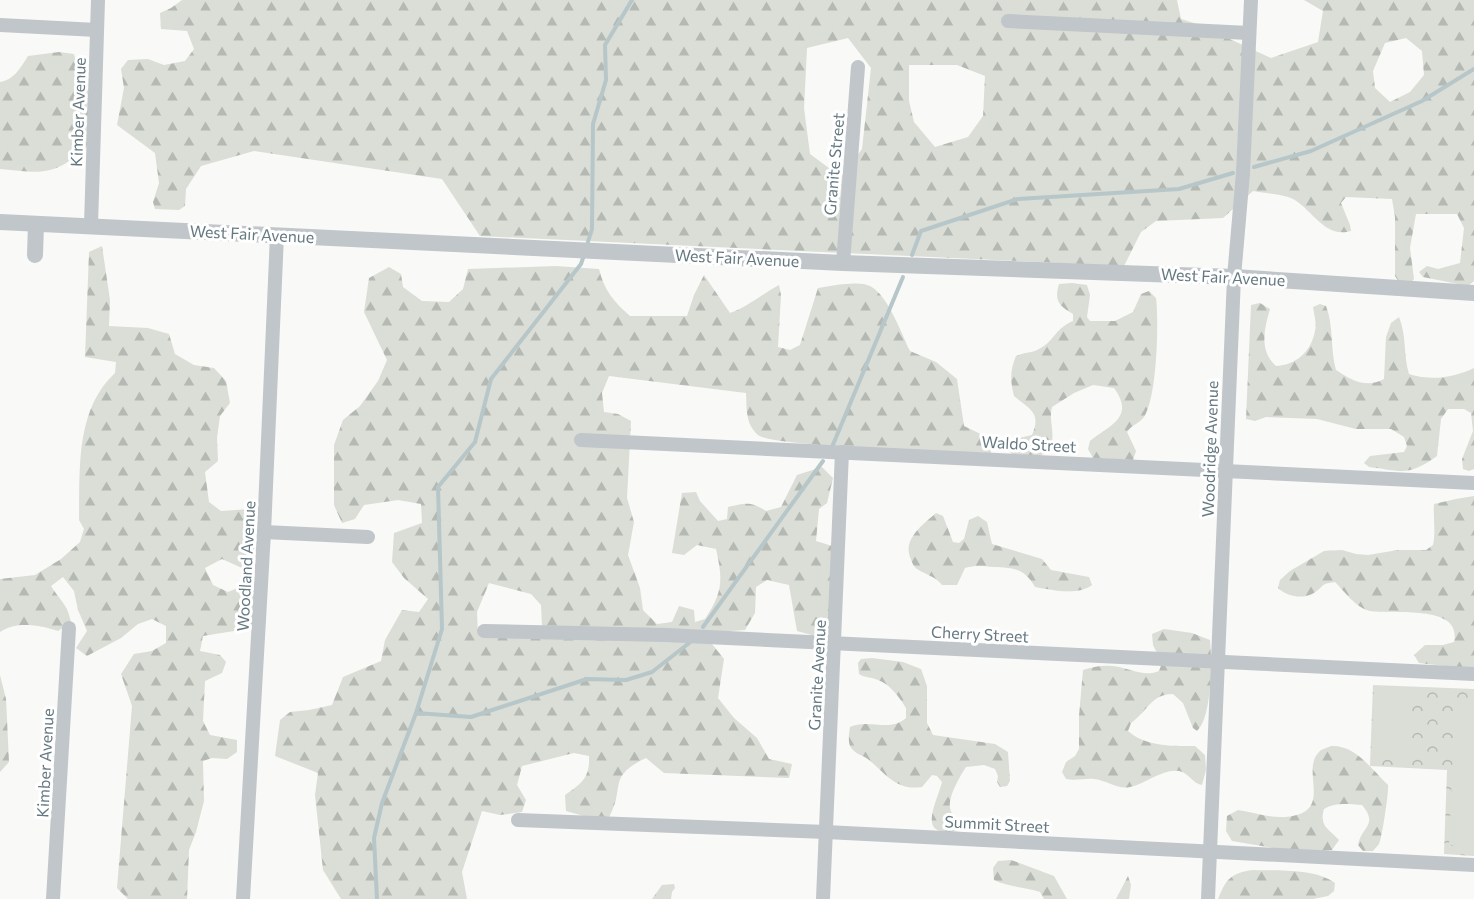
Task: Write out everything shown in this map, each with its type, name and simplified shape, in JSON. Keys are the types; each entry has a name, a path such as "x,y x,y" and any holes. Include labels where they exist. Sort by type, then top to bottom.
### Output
{"street":[{"name":"Kimber Avenue","path":"92,225 98,0"},
{"name":"Woodridge Avenue","path":"1208,899 1234,277 1243,173 1251,0"},
{"path":"1008,21 1249,33"},
{"path":"0,25 97,30"},
{"name":"Granite Street","path":"843,263 858,67"},
{"name":"West Fair Avenue","path":"0,222 843,263 1234,277 1474,293"},
{"path":"35,255 36,224"},
{"name":"Woodland Avenue","path":"243,899 264,532 277,235"},
{"name":"Waldo Street","path":"582,440 1474,483"},
{"name":"Granite Avenue","path":"823,899 842,452"},
{"path":"264,532 368,537"},
{"name":"Kimber Avenue","path":"53,899 69,628"},
{"name":"Cherry Street","path":"484,631 666,635 1474,674"},
{"name":"Summit Street","path":"518,820 826,832 1474,865"}],"green space":[{"path":"182,0 1177,0 1181,19 1271,58 1318,42 1323,11 1304,0 1474,0 1474,281 1468,286 1423,277 1419,272 1427,266 1438,269 1460,263 1464,228 1457,214 1416,214 1410,248 1414,279 1409,285 1399,282 1395,276 1395,217 1392,199 1346,197 1341,203 1351,231 1342,232 1326,227 1291,198 1253,191 1223,218 1156,221 1141,232 1124,266 480,236 442,179 254,151 201,166 186,189 185,206 179,210 155,209 153,202 159,183 155,153 117,125 124,88 121,69 128,60 148,59 164,65 185,61 194,49 187,31 161,29 160,13","holes":["848,38 871,68 862,149 841,177 810,154 804,108 807,48","1406,38 1422,51 1424,75 1410,92 1390,102 1375,88 1373,71 1385,43","909,65 957,65 985,76 983,116 968,137 935,147 914,122 909,101"]},
{"path":"59,52 74,54 78,69 88,83 90,120 88,146 66,163 47,171 0,169 0,82 13,76 28,56"},
{"path":"102,246 110,300 109,326 148,328 169,334 175,354 194,365 214,368 226,381 230,403 220,416 217,438 218,461 205,472 209,502 221,511 250,509 255,524 254,552 242,568 222,559 205,568 213,585 228,592 248,584 256,593 252,624 234,631 203,636 200,651 220,655 226,662 222,673 205,681 203,721 210,735 237,740 237,752 227,759 212,758 203,761 204,801 189,850 187,899 128,899 117,888 132,706 121,674 134,654 152,651 166,643 166,626 152,619 138,624 121,638 87,656 76,648 87,631 78,610 74,591 63,577 51,586 66,606 71,622 58,631 21,625 0,632 0,579 35,575 61,559 80,542 84,529 79,520 82,442 93,405 102,388 115,373 116,362 85,357 89,252"},
{"path":"556,266 599,269 610,295 630,316 687,316 704,275 730,313 779,285 781,295 778,347 790,350 800,345 818,288 852,283 865,284 883,297 910,351 936,362 957,379 964,426 991,439 991,453 829,446 771,439 758,435 751,426 746,393 609,376 602,393 604,412 618,414 631,421 627,498 634,522 628,555 640,588 643,610 657,624 672,622 679,606 694,610 695,622 705,619 720,586 720,569 716,549 697,545 684,555 672,553 682,493 696,492 700,501 718,521 727,519 728,507 752,504 766,511 781,507 797,475 822,467 833,478 827,503 819,509 816,541 832,546 832,614 819,637 797,631 789,585 767,580 756,587 755,613 745,630 715,632 712,644 724,659 718,698 734,718 757,738 769,759 792,764 789,778 664,773 646,758 621,777 614,807 609,817 591,818 566,811 565,795 584,779 588,770 589,756 574,753 522,766 517,785 526,800 522,812 500,815 482,811 462,872 467,899 341,899 323,870 315,795 318,773 275,756 280,720 290,712 332,705 343,677 381,661 385,640 402,610 419,612 428,599 404,578 392,562 394,533 422,523 421,504 398,500 364,505 355,519 342,523 334,505 334,445 343,420 360,406 378,381 387,360 364,312 369,278 389,267 401,274 403,287 422,301 449,302 463,289 468,269","holes":["489,583 531,594 541,605 542,626 508,638 478,635 477,612"]},
{"path":"1059,284 1087,285 1090,295 1087,317 1090,321 1115,321 1133,312 1141,294 1149,291 1156,298 1157,341 1152,394 1144,417 1127,432 1136,451 1133,460 1093,458 1088,449 1090,441 1117,420 1122,407 1114,388 1093,385 1074,393 1052,407 1052,439 1049,452 1039,456 1012,454 1007,448 1011,440 1032,435 1036,421 1029,408 1014,396 1011,376 1016,356 1044,346 1062,328 1073,321 1073,314 1061,305 1057,295"},
{"path":"1260,303 1270,309 1264,339 1267,354 1276,366 1296,360 1306,351 1316,328 1313,307 1320,304 1326,306 1328,314 1336,370 1353,380 1371,383 1384,379 1386,337 1391,323 1399,317 1409,374 1442,377 1474,368 1474,469 1469,471 1463,469 1462,459 1473,431 1471,413 1464,409 1448,409 1441,419 1437,456 1419,467 1404,471 1369,467 1364,463 1370,456 1404,452 1407,446 1404,437 1391,429 1356,429 1317,419 1266,417 1255,421 1246,419 1251,305"},
{"path":"1474,496 1474,667 1419,663 1414,655 1425,645 1443,645 1454,642 1454,630 1448,621 1437,616 1423,613 1370,611 1355,603 1335,582 1324,585 1310,595 1300,597 1290,595 1278,588 1280,580 1290,571 1324,551 1342,550 1368,555 1398,550 1426,550 1433,545 1434,504"},
{"path":"936,513 943,516 953,542 959,543 964,539 969,520 978,516 987,522 992,544 1042,559 1051,570 1089,577 1092,585 1072,591 1049,590 1035,587 1027,576 1018,570 972,566 965,568 957,585 942,585 916,568 911,561 909,550 909,544 916,532"},
{"path":"1164,629 1192,633 1210,640 1211,674 1206,714 1197,731 1193,728 1183,703 1173,694 1166,695 1150,704 1131,723 1128,731 1151,743 1195,746 1205,755 1206,770 1202,785 1179,771 1166,772 1126,788 1094,779 1066,779 1062,772 1066,762 1075,756 1079,749 1083,670 1108,666 1142,673 1159,671 1162,663 1153,645 1152,634"},
{"path":"861,659 903,662 921,669 927,686 927,723 933,735 995,744 1008,752 1010,781 1007,786 1000,787 995,769 984,765 966,767 963,771 950,803 952,813 962,824 959,831 945,832 937,830 933,825 933,810 942,782 937,776 932,775 922,787 913,788 898,784 850,746 850,727 864,724 893,724 906,718 906,708 890,688 882,682 859,674 858,663"},
{"path":"0,675 6,699 9,762 0,772"},
{"path":"1373,685 1474,689 1474,856 1444,854 1447,770 1370,766"},
{"path":"1374,687 1412,689 1409,760 1371,759"},
{"path":"1455,703 1474,705 1474,847 1449,845"},
{"path":"1331,746 1348,749 1356,754 1388,785 1380,840 1373,851 1363,851 1358,845 1368,826 1369,817 1362,805 1352,804 1337,804 1324,809 1324,823 1339,840 1332,850 1302,853 1232,841 1226,831 1227,816 1238,810 1280,817 1298,815 1308,809 1313,801 1314,760 1320,751"},
{"path":"1011,860 1054,876 1067,899 1044,899 1040,892 994,880 993,868 998,861"},
{"path":"1253,870 1296,871 1317,875 1335,883 1334,891 1328,896 1313,899 1218,899 1230,878"},
{"path":"1128,876 1131,885 1129,899 1116,899"},
{"path":"674,884 671,899 652,899 662,885"}],"waterway":[{"path":"587,245 592,229 593,124 606,80 605,45 632,0"},
{"path":"1254,167 1311,151 1422,101 1474,69"},
{"path":"912,255 921,231 1018,199 1179,189 1233,173"},
{"path":"377,899 374,838 382,803 416,713 442,629 438,487 475,442 491,379 581,264 584,255"},
{"path":"832,447 903,277"},
{"path":"703,627 823,461"},
{"path":"416,713 471,717 587,679 626,680 652,672 693,640"}]}
